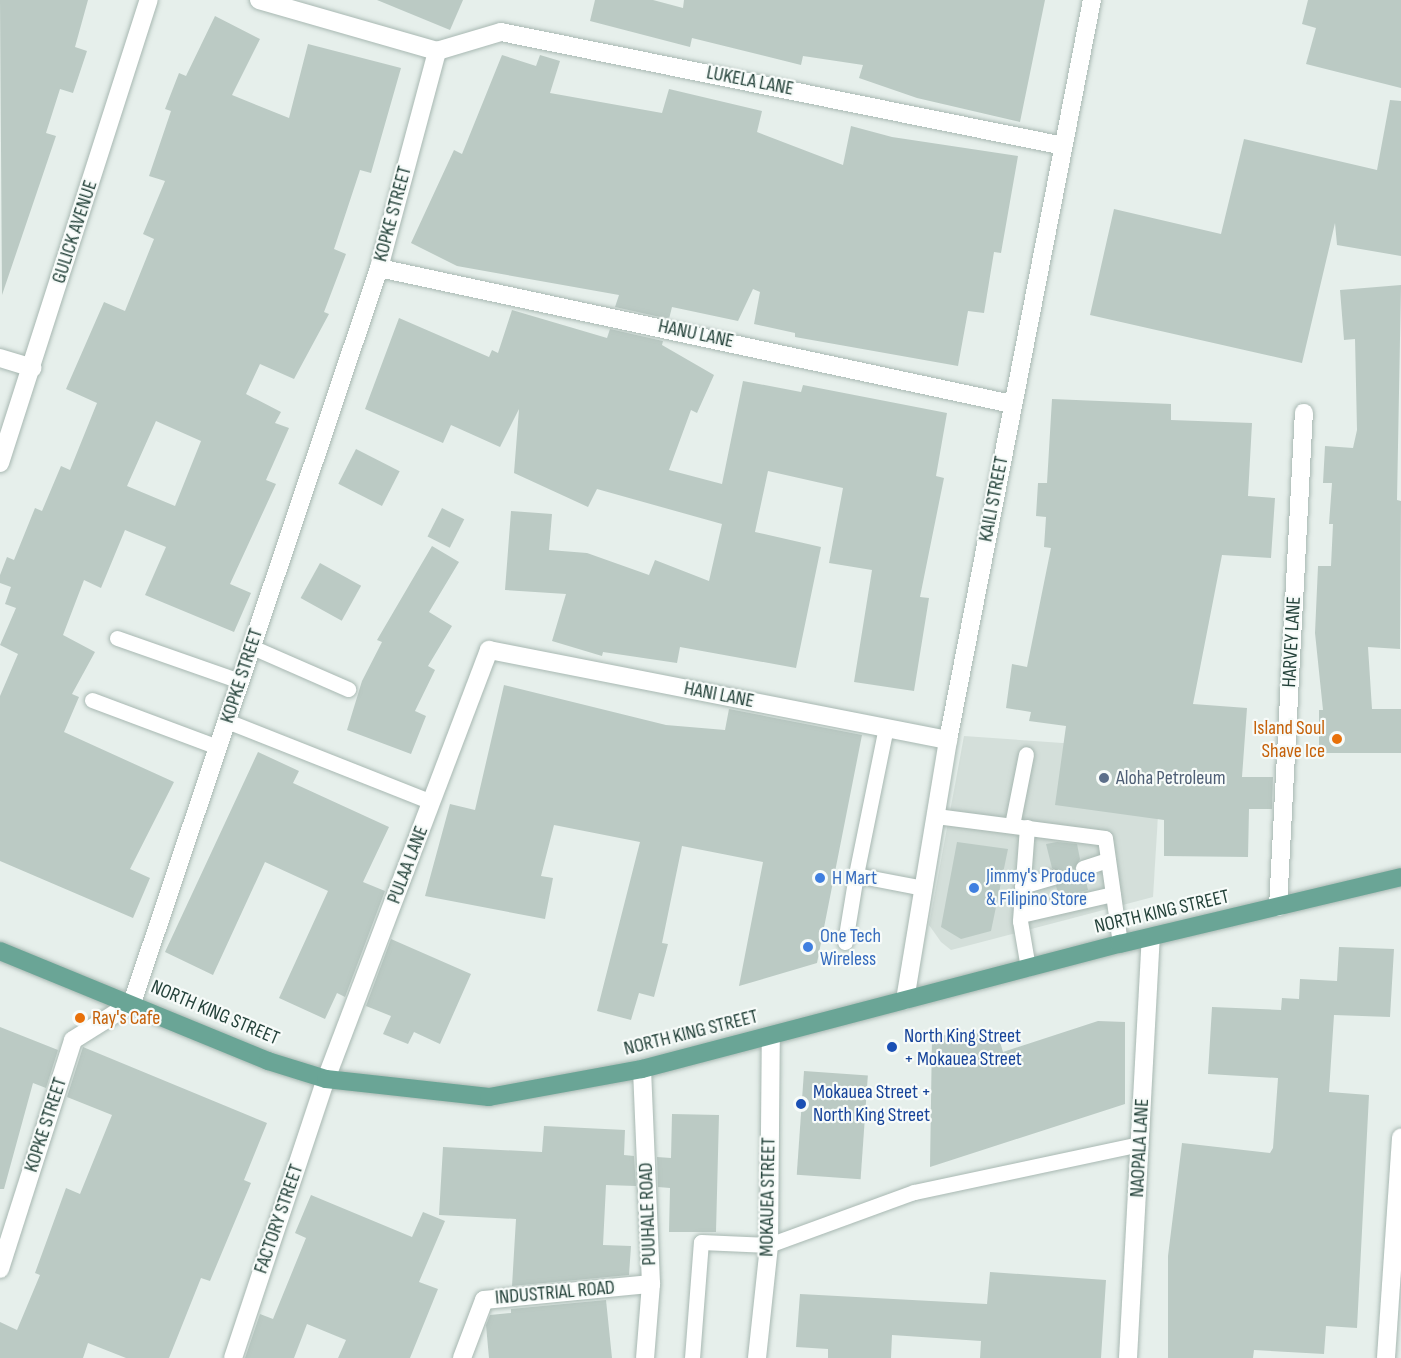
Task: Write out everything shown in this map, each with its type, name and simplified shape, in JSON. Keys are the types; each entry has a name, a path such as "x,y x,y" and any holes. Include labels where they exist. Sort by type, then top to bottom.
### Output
{"main road":[{"name":"NORTH KING STREET","path":"0,951 132,1003 268,1061 326,1079 489,1097 642,1069 1120,944 1401,878"}],"street":[{"name":"GULICK AVENUE","path":"0,463 149,0"},
{"path":"259,0 437,51"},
{"name":"KAILI STREET","path":"905,1000 948,740 1092,0"},
{"name":"LUKELA LANE","path":"437,51 501,32 1064,146"},
{"name":"KOPKE STREET","path":"0,1269 73,1040 132,1003 379,268 437,51"},
{"name":"HANU LANE","path":"379,268 1012,404"},
{"path":"0,358 32,368"},
{"name":"HARVEY LANE","path":"1278,908 1304,413"},
{"name":"HANI LANE","path":"489,650 948,740"},
{"name":"PULAA LANE","path":"326,1079 489,650"},
{"name":"NAOPALA LANE","path":"1128,1358 1151,938"},
{"name":"MOKAUEA STREET","path":"758,1358 769,1245 771,1036"},
{"name":"PUUHALE ROAD","path":"642,1069 651,1284 645,1358"},
{"name":"FACTORY STREET","path":"232,1358 326,1079"},
{"path":"1386,1358 1401,1138"},
{"name":"INDUSTRIAL ROAD","path":"462,1358 484,1300 651,1284"}],"lane":[{"path":"117,638 240,681"},
{"path":"252,647 348,689"},
{"path":"92,700 218,747"},
{"path":"227,721 432,801"},
{"path":"845,942 856,875 886,728"},
{"path":"1026,754 1020,826 1021,915 1028,968"},
{"path":"936,816 1105,838 1120,944"},
{"path":"1083,868 1108,860"},
{"path":"856,875 923,888"},
{"path":"1022,886 1054,877"},
{"path":"1021,915 1113,894"},
{"path":"692,1358 701,1242 769,1245 914,1192 1140,1144"}],"shaded area":[{"path":"964,736 1162,750 1153,897 951,950 941,942 929,925"}],"building":[{"path":"0,0 88,0 75,47 87,51 73,93 60,89 46,133 56,136 2,295"},
{"path":"377,0 463,0 450,30"},
{"path":"595,0 653,0 683,8 684,0 1045,0 1020,122 917,98 859,78 863,65 803,56 801,65 692,38 690,47 590,21"},
{"path":"1308,0 1401,0 1401,88 1306,64 1316,28 1302,24"},
{"path":"215,16 260,39 232,95 289,118 308,44 401,68 371,173 360,170 334,249 346,254 324,312 329,314 294,379 260,364 246,394 281,412 275,423 289,428 266,480 276,484 230,584 251,593 234,632 145,595 166,547 125,530 101,588 84,580 63,635 95,652 72,694 79,697 64,732 174,782 130,869 150,878 133,918 0,861 0,696 18,654 0,645 16,608 5,604 11,587 0,583 0,575 7,557 14,560 35,508 42,511 61,466 70,470 97,403 66,389 104,302 125,311 154,239 143,234 165,181 149,176 171,111 165,109 179,73 186,76","holes":["156,421 201,441 175,506 127,486"]},
{"path":"502,55 536,66 540,55 560,61 550,93 662,113 669,89 762,111 757,132 843,165 851,126 892,137 1018,156 1001,253 994,252 984,313 968,311 958,366 795,337 795,333 754,324 760,292 753,289 738,321 672,307 669,319 615,307 619,295 457,266 411,243 454,150 462,154"},
{"path":"1390,100 1401,101 1401,256 1337,245 1335,223 1302,363 1090,315 1114,209 1221,234 1244,139 1377,170"},
{"path":"1401,285 1397,500 1401,501 1400,649 1368,647 1372,709 1401,709 1401,753 1319,753 1319,710 1323,710 1315,633 1318,566 1331,566 1333,524 1329,524 1332,483 1323,483 1325,446 1353,448 1357,430 1355,339 1344,340 1340,290"},
{"path":"512,310 607,338 610,329 663,341 662,345 714,375 697,413 691,410 669,470 722,484 743,381 801,392 803,385 947,413 936,476 944,478 920,597 929,598 914,691 854,682 872,570 829,563 843,488 768,471 755,532 821,547 796,668 680,647 677,663 603,652 602,656 552,641 566,594 505,590 511,511 552,514 549,550 587,553 649,575 655,560 709,581 722,524 597,489 588,507 514,473 519,409 500,447 451,425 443,443 365,409 399,318 489,357 492,350 498,353"},
{"path":"1052,399 1171,404 1171,420 1252,423 1248,496 1275,498 1271,558 1222,555 1193,704 1247,708 1242,777 1273,777 1272,809 1249,809 1248,857 1164,856 1164,820 1055,805 1066,726 1029,721 1031,712 1006,708 1012,664 1027,667 1051,548 1044,547 1046,517 1036,516 1038,483 1047,483"},
{"path":"356,449 400,471 382,506 338,484"},
{"path":"442,508 464,519 450,548 427,537"},
{"path":"432,546 459,562 429,612 452,626 428,666 435,670 415,711 426,716 411,754 347,730 362,681 382,642 377,640"},
{"path":"320,563 361,586 342,621 301,598"},
{"path":"504,685 666,725 725,730 729,709 862,735 817,963 739,986 763,862 682,846 662,943 668,944 654,997 639,993 631,1020 597,1011 640,842 554,825 541,876 553,878 545,919 425,896 450,804 475,810"},
{"path":"258,752 299,771 293,783 389,827 363,882 385,891 345,997 337,993 325,1019 279,998 328,891 265,862 213,975 165,952"},
{"name":"Jimmy's Produce & Filipino Store","path":"957,842 1008,849 991,931 961,939 941,927"},
{"path":"1057,842 1077,844 1080,859 1074,870 1085,877 1088,890 1059,896 1056,886 1063,875 1052,868 1046,844"},
{"path":"391,939 471,974 440,1044 414,1032 408,1044 383,1034 391,1016 366,1006"},
{"path":"1339,947 1394,949 1390,1017 1334,1015 1329,1092 1369,1095 1357,1328 1326,1326 1324,1354 1254,1350 1253,1358 1168,1358 1168,1256 1182,1143 1270,1153 1273,1148 1278,1078 1208,1074 1212,1007 1281,1010 1282,998 1299,999 1300,979 1337,981"},
{"path":"1098,1021 1125,1022 1125,1104 930,1167 932,1036 997,1032 1003,1052"},
{"path":"0,1027 58,1050 46,1088 33,1083 4,1189 0,1189"},
{"path":"83,1047 267,1123 244,1180 251,1183 210,1281 201,1278 169,1358 126,1358 88,1343 83,1358 0,1358 0,1322 17,1330 40,1275 35,1273 66,1188 80,1194 112,1115 67,1097"},
{"path":"804,1071 868,1075 861,1179 797,1175"},
{"path":"672,1114 719,1115 716,1232 669,1232 670,1188 658,1187 657,1157 671,1158"},
{"path":"544,1126 625,1130 624,1155 634,1156 636,1186 606,1185 603,1245 631,1246 629,1275 512,1286 516,1219 439,1215 443,1147 542,1152"},
{"path":"311,1195 412,1237 423,1212 445,1221 419,1282 438,1289 410,1358 338,1358 346,1340 307,1324 294,1358 245,1358 260,1314 273,1319 306,1238 295,1233"},
{"path":"990,1272 1106,1280 1101,1358 980,1358 981,1341 892,1335 891,1358 828,1358 828,1349 796,1347 800,1294 987,1304"},
{"path":"606,1300 612,1358 489,1358 486,1325 490,1315 511,1313 511,1309"}],"place":[{"name":"Island Soul Shave Ice","path":"1337,739"},
{"name":"Aloha Petroleum","path":"1104,778"},
{"name":"H Mart","path":"820,878"},
{"name":"Jimmy's Produce & Filipino Store","path":"974,888"},
{"name":"One Tech Wireless","path":"808,947"},
{"name":"Ray's Cafe","path":"80,1018"},
{"name":"North King Street + Mokauea Street","path":"892,1047"},
{"name":"Mokauea Street + North King Street","path":"801,1104"}]}
